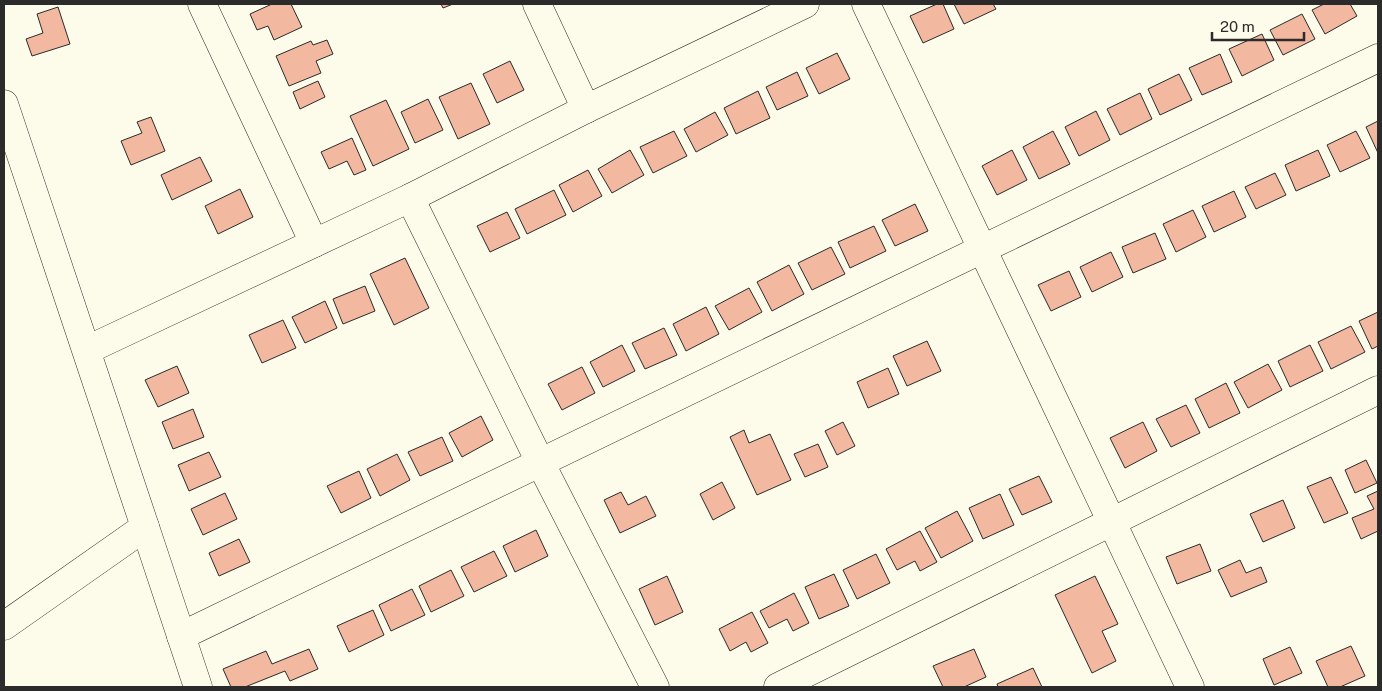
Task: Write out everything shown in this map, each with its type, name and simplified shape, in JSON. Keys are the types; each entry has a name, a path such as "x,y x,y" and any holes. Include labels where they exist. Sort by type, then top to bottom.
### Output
{"street":[{"path":"202,4 314,243"},
{"path":"537,4 586,109"},
{"path":"87,350 410,198 586,109 805,4"},
{"path":"866,4 1190,687"},
{"path":"181,636 541,464 1378,58"},
{"path":"4,104 198,687"},
{"path":"410,198 541,464 655,687"},
{"path":"778,687 1378,390"},
{"path":"4,626 145,527"}],"building":[{"path":"272,4 291,4 302,27 274,40 268,26 257,30 250,14"},
{"path":"441,4 453,4 443,8"},
{"path":"937,4 943,4 954,29 923,43 910,16"},
{"path":"954,4 993,4 996,9 964,24"},
{"path":"1324,4 1350,4 1357,16 1325,34 1312,10"},
{"path":"58,7 70,44 32,56 26,39 43,33 37,14"},
{"path":"1302,14 1315,39 1283,55 1270,30"},
{"path":"1262,34 1274,60 1242,76 1229,49"},
{"path":"327,40 333,54 316,61 321,73 289,86 276,56 311,41 313,45"},
{"path":"837,53 850,79 819,94 806,68"},
{"path":"1220,54 1232,82 1202,95 1189,68"},
{"path":"510,61 524,90 497,103 483,74"},
{"path":"797,72 808,96 777,110 766,87"},
{"path":"1179,74 1192,100 1160,115 1148,89"},
{"path":"318,81 325,97 300,109 293,92"},
{"path":"471,83 490,124 458,139 439,97"},
{"path":"758,91 770,118 736,134 724,108"},
{"path":"1140,93 1152,119 1120,135 1107,109"},
{"path":"428,99 443,130 415,143 401,112"},
{"path":"386,100 409,149 373,166 350,116"},
{"path":"1096,111 1110,140 1079,156 1065,127"},
{"path":"715,112 728,135 696,152 684,129"},
{"path":"151,117 165,151 131,165 121,141 142,133 137,122"},
{"path":"1378,121 1378,153 1366,127"},
{"path":"674,131 687,156 653,173 640,147"},
{"path":"1053,131 1070,164 1039,179 1023,147"},
{"path":"1356,131 1370,158 1340,172 1327,145"},
{"path":"352,138 366,170 354,175 347,161 329,169 321,152"},
{"path":"630,150 644,175 612,193 598,169"},
{"path":"1012,150 1027,180 997,195 982,166"},
{"path":"1318,150 1330,176 1296,191 1285,165"},
{"path":"200,157 212,181 172,200 161,175"},
{"path":"588,170 602,196 573,212 559,185"},
{"path":"1275,173 1286,195 1256,209 1245,187"},
{"path":"240,189 253,217 218,234 205,206"},
{"path":"554,190 566,215 527,234 515,209"},
{"path":"1234,191 1246,217 1214,232 1202,206"},
{"path":"915,204 928,231 895,246 882,220"},
{"path":"1193,210 1206,237 1176,252 1163,224"},
{"path":"507,212 520,238 490,252 477,226"},
{"path":"874,226 886,251 850,268 838,242"},
{"path":"1155,233 1166,259 1133,273 1122,247"},
{"path":"831,247 845,274 812,290 798,263"},
{"path":"1111,252 1123,277 1092,292 1080,267"},
{"path":"405,258 429,308 394,325 370,274"},
{"path":"789,265 804,294 772,311 757,282"},
{"path":"1069,271 1081,297 1051,311 1038,285"},
{"path":"365,286 375,311 343,324 333,299"},
{"path":"749,288 762,312 729,330 715,306"},
{"path":"325,301 337,328 305,343 292,317"},
{"path":"706,307 719,334 686,351 673,324"},
{"path":"1378,312 1378,346 1372,349 1359,321"},
{"path":"283,320 296,348 262,363 249,335"},
{"path":"1351,326 1365,352 1331,369 1318,342"},
{"path":"664,328 677,355 645,369 632,343"},
{"path":"927,341 941,371 907,386 893,356"},
{"path":"622,345 635,371 603,387 590,362"},
{"path":"1310,345 1323,371 1290,387 1278,361"},
{"path":"1268,364 1282,390 1248,408 1234,382"},
{"path":"177,366 189,393 158,407 145,380"},
{"path":"582,367 595,393 562,410 548,384"},
{"path":"888,368 899,394 868,408 857,382"},
{"path":"1226,383 1240,413 1209,428 1195,399"},
{"path":"1186,405 1200,433 1171,447 1156,419"},
{"path":"193,409 204,437 173,449 162,422"},
{"path":"481,416 493,440 462,457 449,433"},
{"path":"843,422 855,446 837,455 825,431"},
{"path":"1143,422 1157,451 1125,468 1110,438"},
{"path":"744,430 749,443 770,434 791,480 757,495 730,437"},
{"path":"442,437 453,461 420,476 408,452"},
{"path":"818,444 828,467 805,477 794,454"},
{"path":"209,452 221,477 189,491 178,465"},
{"path":"397,454 410,480 380,496 367,469"},
{"path":"1366,460 1377,483 1355,493 1345,470"},
{"path":"359,471 371,498 341,513 327,486"},
{"path":"1039,476 1052,502 1022,515 1009,489"},
{"path":"1331,477 1348,513 1324,523 1307,487"},
{"path":"722,482 735,508 713,520 700,494"},
{"path":"1378,491 1378,531 1361,539 1352,518 1374,509 1367,496"},
{"path":"621,492 628,505 646,496 656,516 620,533 604,500"},
{"path":"225,493 237,519 203,535 191,509"},
{"path":"1000,494 1014,525 983,539 969,508"},
{"path":"1283,500 1295,528 1263,542 1250,514"},
{"path":"957,511 973,541 941,558 925,528"},
{"path":"536,530 548,556 515,572 503,546"},
{"path":"920,531 937,562 920,571 915,561 897,570 886,549"},
{"path":"239,539 250,562 219,576 209,553"},
{"path":"1200,544 1211,571 1177,584 1166,557"},
{"path":"494,551 507,576 474,592 461,567"},
{"path":"876,554 890,583 857,599 843,570"},
{"path":"1240,560 1246,573 1261,567 1267,582 1231,597 1218,570"},
{"path":"451,570 464,596 431,612 419,586"},
{"path":"834,574 849,606 819,619 805,587"},
{"path":"667,576 683,612 655,625 639,589"},
{"path":"1095,576 1118,624 1102,631 1116,661 1092,673 1055,595"},
{"path":"412,589 425,615 391,631 379,605"},
{"path":"794,593 809,623 793,631 787,619 769,628 760,611"},
{"path":"373,610 384,635 349,652 337,626"},
{"path":"752,612 768,643 751,652 746,642 730,651 719,629"},
{"path":"1351,646 1365,676 1340,687 1328,687 1316,661"},
{"path":"1290,647 1302,673 1274,685 1263,659"},
{"path":"309,649 318,669 290,681 285,671 245,687 231,687 223,669 266,651 272,664"},
{"path":"974,649 986,677 964,687 943,687 933,666"},
{"path":"1033,668 1042,687 998,687 997,684"}]}
